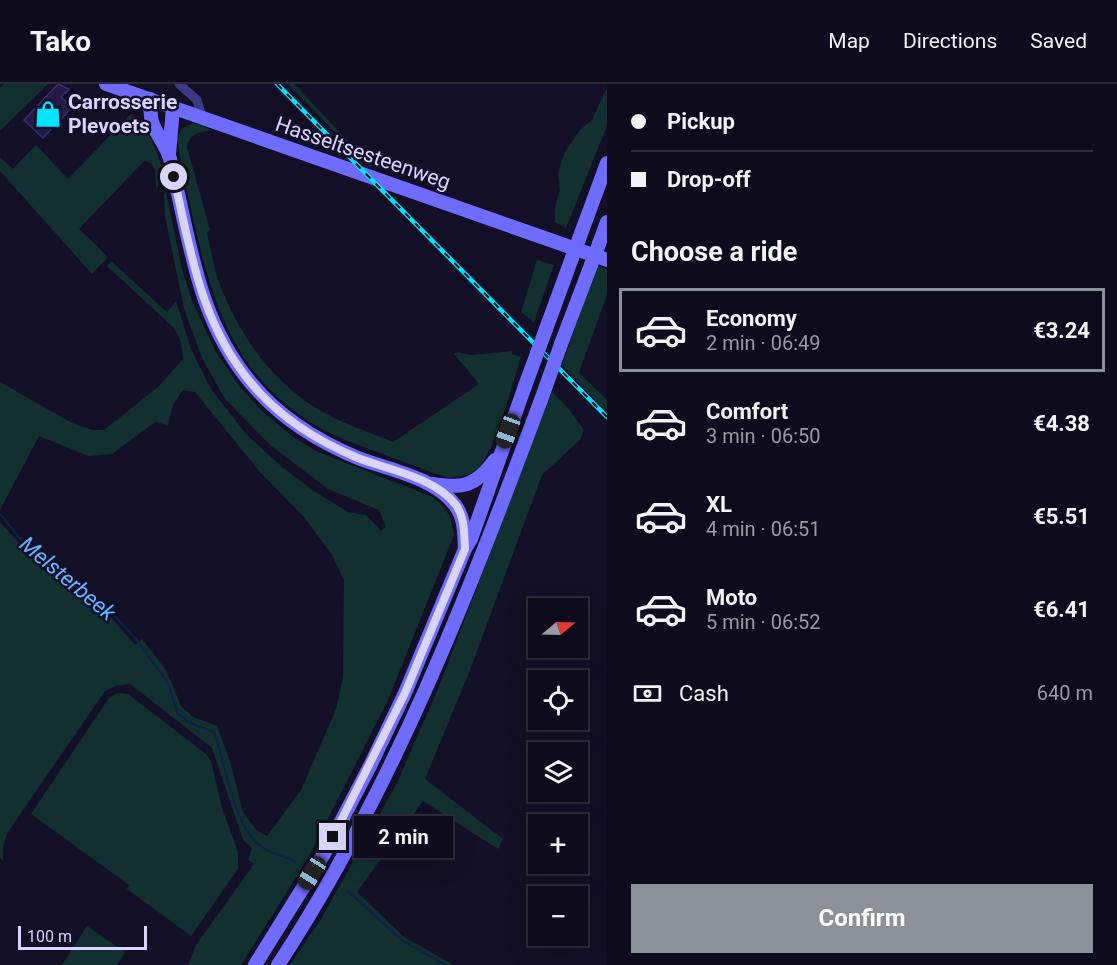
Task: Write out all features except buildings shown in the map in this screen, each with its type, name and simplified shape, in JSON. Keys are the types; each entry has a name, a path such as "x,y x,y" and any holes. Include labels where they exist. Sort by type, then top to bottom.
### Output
{"main road":[{"name":"Hasseltsesteenweg","path":"106,84 203,120 607,260"},
{"path":"150,99 152,122 169,156 196,279 212,322 236,364 268,401 302,429 348,453 427,483 455,487 466,485 482,476 500,454"},
{"path":"169,156 173,108"},
{"path":"255,965 324,854 405,693 471,539 607,163"},
{"path":"278,965 330,880 376,795 439,661 490,536 607,222"},
{"path":"427,483 451,499 457,507 464,526 465,549"}],"street":[{"path":"179,84 197,100 203,120"}],"green space":[{"path":"4,84 48,84 0,131 0,88"},
{"path":"288,84 294,84 372,166 370,168"},
{"path":"607,87 607,126 566,228 555,222 561,162 566,150 580,130 592,120"},
{"path":"131,114 148,134 164,174 156,189 155,170 151,163 144,161 79,229 108,257 92,274 0,171 0,157 13,169 36,145 68,179"},
{"path":"192,124 203,125 211,131 195,134 187,147 210,230 207,233 219,282 236,319 258,354 285,385 301,398 336,419 393,442 479,384 454,354 457,352 471,355 512,351 512,354 521,357 497,433 490,449 476,470 467,475 449,478 344,439 310,422 284,403 263,382 245,360 231,335 219,309 201,253 177,138 182,128"},
{"path":"166,191 181,265 192,301 216,352 240,387 262,411 293,437 318,452 433,497 448,513 454,535 388,700 308,858 241,965 188,965 196,945 254,864 248,860 252,848 243,840 212,748 130,684 115,686 105,691 8,832 3,846 3,861 0,858 0,522 25,550 107,613 135,645 142,639 166,670 181,706 193,717 217,726 230,761 243,812 257,831 267,836 301,790 336,709 343,677 344,580 332,555 304,517 259,471 195,392 183,390 173,405 168,425 155,422 112,454 89,456 39,436 0,510 0,382 72,423 92,430 104,430 158,387 183,359 181,342 175,329 107,266 111,261 167,312 176,301 191,349 211,389 246,434 282,467 314,491 348,512 366,515 381,531 386,527 379,510 328,489 270,445 225,399 202,358 184,309 165,216 164,195"},
{"path":"537,260 554,265 534,322 521,312"},
{"path":"597,266 607,269 607,294 579,373 607,400 607,412 562,365"},
{"path":"552,392 568,408 584,430 580,440 542,475 470,670 425,779 503,839 498,849 423,801 357,892 404,937 454,965 290,965 321,919 397,783 438,689"},
{"path":"117,693 128,694 206,754 211,761 222,808 238,852 238,869 191,936 127,889 129,885 31,814 109,698"},
{"path":"87,926 125,952 117,965 62,965"}],"waterway":[{"name":"Melsterbeek","path":"0,514 27,547 110,611 136,639 168,683 177,713 190,723 214,732 232,796 245,827 254,840 265,849 295,861"},
{"name":"Melsterbeek","path":"348,891 403,941 446,965"}],"railway":[{"path":"277,84 607,417"}],"place":[{"name":"Carrosserie Plevoets","path":"48,114"}],"route":[{"path":"174,177 196,279 203,300 222,342 252,384 284,416 302,429 338,449 427,483 451,499 462,517 465,549 405,693 333,837"}]}
